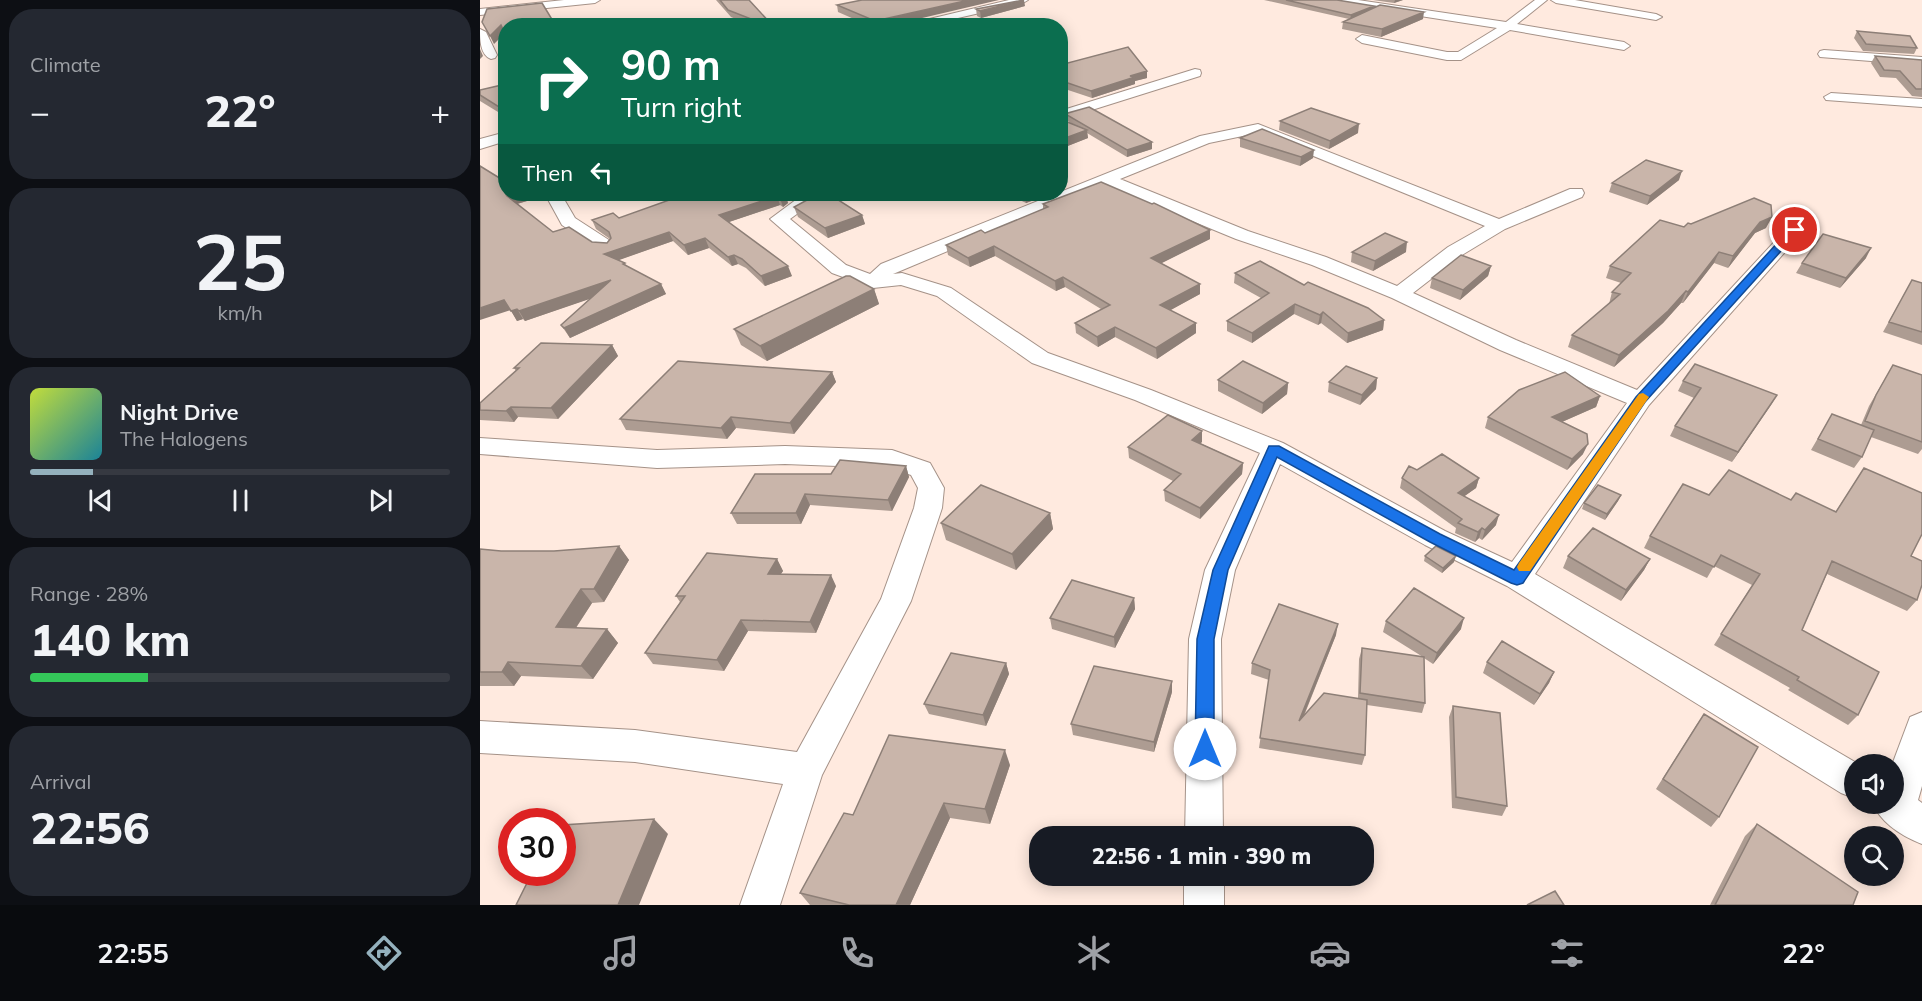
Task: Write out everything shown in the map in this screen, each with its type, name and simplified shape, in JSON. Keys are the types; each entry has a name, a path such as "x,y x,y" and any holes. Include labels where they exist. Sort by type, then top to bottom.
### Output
{"street":[{"path":"480,12 595,0"},
{"path":"939,18 1023,0"},
{"path":"1337,0 1623,46"},
{"path":"1362,39 1447,56 1461,56 1508,26 1542,0"},
{"path":"1556,0 1656,17"},
{"path":"942,4 964,12"},
{"path":"480,32 491,55"},
{"path":"1824,54 1922,61"},
{"path":"1068,113 1196,73"},
{"path":"1831,98 1922,104"},
{"path":"1068,194 1204,139 1258,128 1498,225"},
{"path":"483,143 498,138"},
{"path":"483,143 498,148"},
{"path":"1104,179 1242,235 1319,261 1399,294 1508,345 1641,400"},
{"path":"1399,294 1455,251 1498,225 1576,193"},
{"path":"557,201 568,221 605,246"},
{"path":"794,201 779,219 839,269 873,282 902,279 944,292 1040,358 1143,395 1274,449 1435,538 1517,578 1844,775"},
{"path":"873,282 888,268 1051,201"},
{"path":"1517,578 1641,400 1795,230"},
{"path":"480,446 657,459 785,455 891,459 921,469 931,488 928,508 896,601 806,770 760,905"},
{"path":"1204,826 1205,639 1220,570 1274,449"},
{"path":"1904,812 1922,728"},
{"path":"480,737 634,746 806,770"},
{"path":"1204,886 1204,905"}],"building":[{"path":"720,0 749,0 766,18 748,18 728,10"},
{"path":"862,0 969,0 888,18 868,18 837,5"},
{"path":"1024,0 980,11 976,9"},
{"path":"1286,0 1337,0 1374,6 1351,15"},
{"path":"542,3 551,18 498,18 498,28 490,36 482,22 487,9"},
{"path":"1380,5 1424,12 1382,29 1343,22"},
{"path":"1857,31 1910,36 1917,48 1866,44"},
{"path":"1128,47 1147,71 1091,91 1068,83 1068,63"},
{"path":"1875,56 1922,60 1922,89 1916,89 1900,71 1884,70"},
{"path":"498,86 498,106 480,95 480,90"},
{"path":"1089,107 1152,142 1127,150 1068,116 1068,113"},
{"path":"1311,108 1359,124 1330,141 1280,121"},
{"path":"1068,122 1087,130 1068,137"},
{"path":"1262,129 1314,150 1301,157 1240,138"},
{"path":"1646,160 1682,171 1650,196 1612,183"},
{"path":"480,166 498,177 498,201 513,201 553,232 569,227 592,242 607,243 611,238 609,232 592,220 613,213 619,218 666,201 762,201 719,215 788,266 761,276 742,259 734,255 728,257 705,238 684,245 669,232 604,254 625,263 623,264 661,284 564,328 561,325 611,280 519,311 517,309 511,311 504,300 480,308"},
{"path":"1101,182 1154,203 1210,230 1151,258 1200,284 1160,305 1196,323 1156,348 1115,327 1097,337 1075,323 1110,305 1063,277 1055,281 994,246 968,258 946,245 981,230 985,233 1048,207 1043,204 1051,201 1068,201 1068,195"},
{"path":"1754,198 1771,205 1772,217 1760,222 1733,256 1719,252 1688,292 1686,291 1668,311 1619,355 1572,335 1620,294 1612,292 1631,273 1610,266 1660,220 1684,227 1688,223 1691,224"},
{"path":"805,201 840,201 862,215 825,228 794,207"},
{"path":"1385,233 1407,242 1375,261 1352,252"},
{"path":"1823,234 1871,248 1846,278 1802,263"},
{"path":"1461,255 1491,266 1463,290 1432,278"},
{"path":"1260,261 1304,285 1308,282 1368,308 1384,320 1348,333 1323,312 1320,315 1295,304 1252,333 1227,321 1269,293 1235,273"},
{"path":"846,276 874,289 760,346 734,329"},
{"path":"1912,280 1922,283 1922,332 1889,322"},
{"path":"541,343 612,345 551,408 511,407 506,411 480,410 480,403 519,368 514,368"},
{"path":"678,361 832,372 790,423 731,417 721,428 620,419"},
{"path":"1243,361 1288,383 1263,403 1218,380"},
{"path":"1695,364 1777,395 1738,452 1675,426 1701,388 1683,381"},
{"path":"1893,365 1922,375 1922,442 1865,421"},
{"path":"1346,366 1377,378 1362,395 1329,382"},
{"path":"1565,372 1600,396 1552,417 1587,434 1588,444 1572,459 1488,417 1519,390"},
{"path":"1832,414 1874,430 1862,457 1818,439"},
{"path":"1168,415 1202,431 1192,440 1243,463 1200,508 1164,490 1181,474 1128,447"},
{"path":"1442,454 1479,478 1458,493 1499,515 1485,530 1482,528 1478,532 1458,523 1462,519 1402,478 1409,466 1417,470"},
{"path":"840,460 906,466 888,500 805,494 796,513 731,513 755,474 831,474"},
{"path":"1864,468 1922,493 1922,534 1911,556 1922,561 1922,585 1917,600 1832,561 1802,630 1879,672 1858,715 1797,680 1799,677 1721,634 1760,574 1721,555 1714,567 1650,536 1683,484 1709,495 1729,470 1791,500 1796,493 1836,512"},
{"path":"981,485 1050,513 1012,554 941,523"},
{"path":"1598,485 1621,495 1607,514 1584,503"},
{"path":"1593,528 1650,559 1626,590 1568,556"},
{"path":"619,546 594,589 581,589 556,627 607,629 581,666 508,662 502,672 480,672 480,549 554,551"},
{"path":"1436,546 1456,556 1443,568 1425,556"},
{"path":"707,553 777,559 768,574 831,575 810,622 741,620 717,660 645,653 685,596 676,596"},
{"path":"1072,580 1134,598 1114,637 1050,618"},
{"path":"1414,588 1464,618 1437,653 1386,621"},
{"path":"1279,604 1338,624 1299,721 1324,693 1367,700 1365,755 1260,738 1270,670 1252,663"},
{"path":"1502,641 1554,672 1540,694 1487,662"},
{"path":"1362,648 1424,657 1425,703 1360,693"},
{"path":"951,653 1006,663 983,715 924,704"},
{"path":"1094,666 1172,681 1154,742 1071,724"},
{"path":"1453,706 1500,713 1507,806 1456,797"},
{"path":"1704,714 1758,747 1719,817 1663,779"},
{"path":"889,735 1005,750 985,809 944,803 896,905 849,905 800,893 844,813 853,815"},
{"path":"654,819 618,905 516,905 526,886 576,886 576,824"},
{"path":"1757,824 1844,883 1844,886 1849,886 1858,892 1853,905 1715,905"},
{"path":"1555,891 1564,905 1527,905"}],"slow traffic":[{"path":"1525,567 1643,397"}],"route":[{"path":"1205,749 1205,639 1220,570 1274,449 1435,538 1517,578 1641,400 1795,230"}]}
